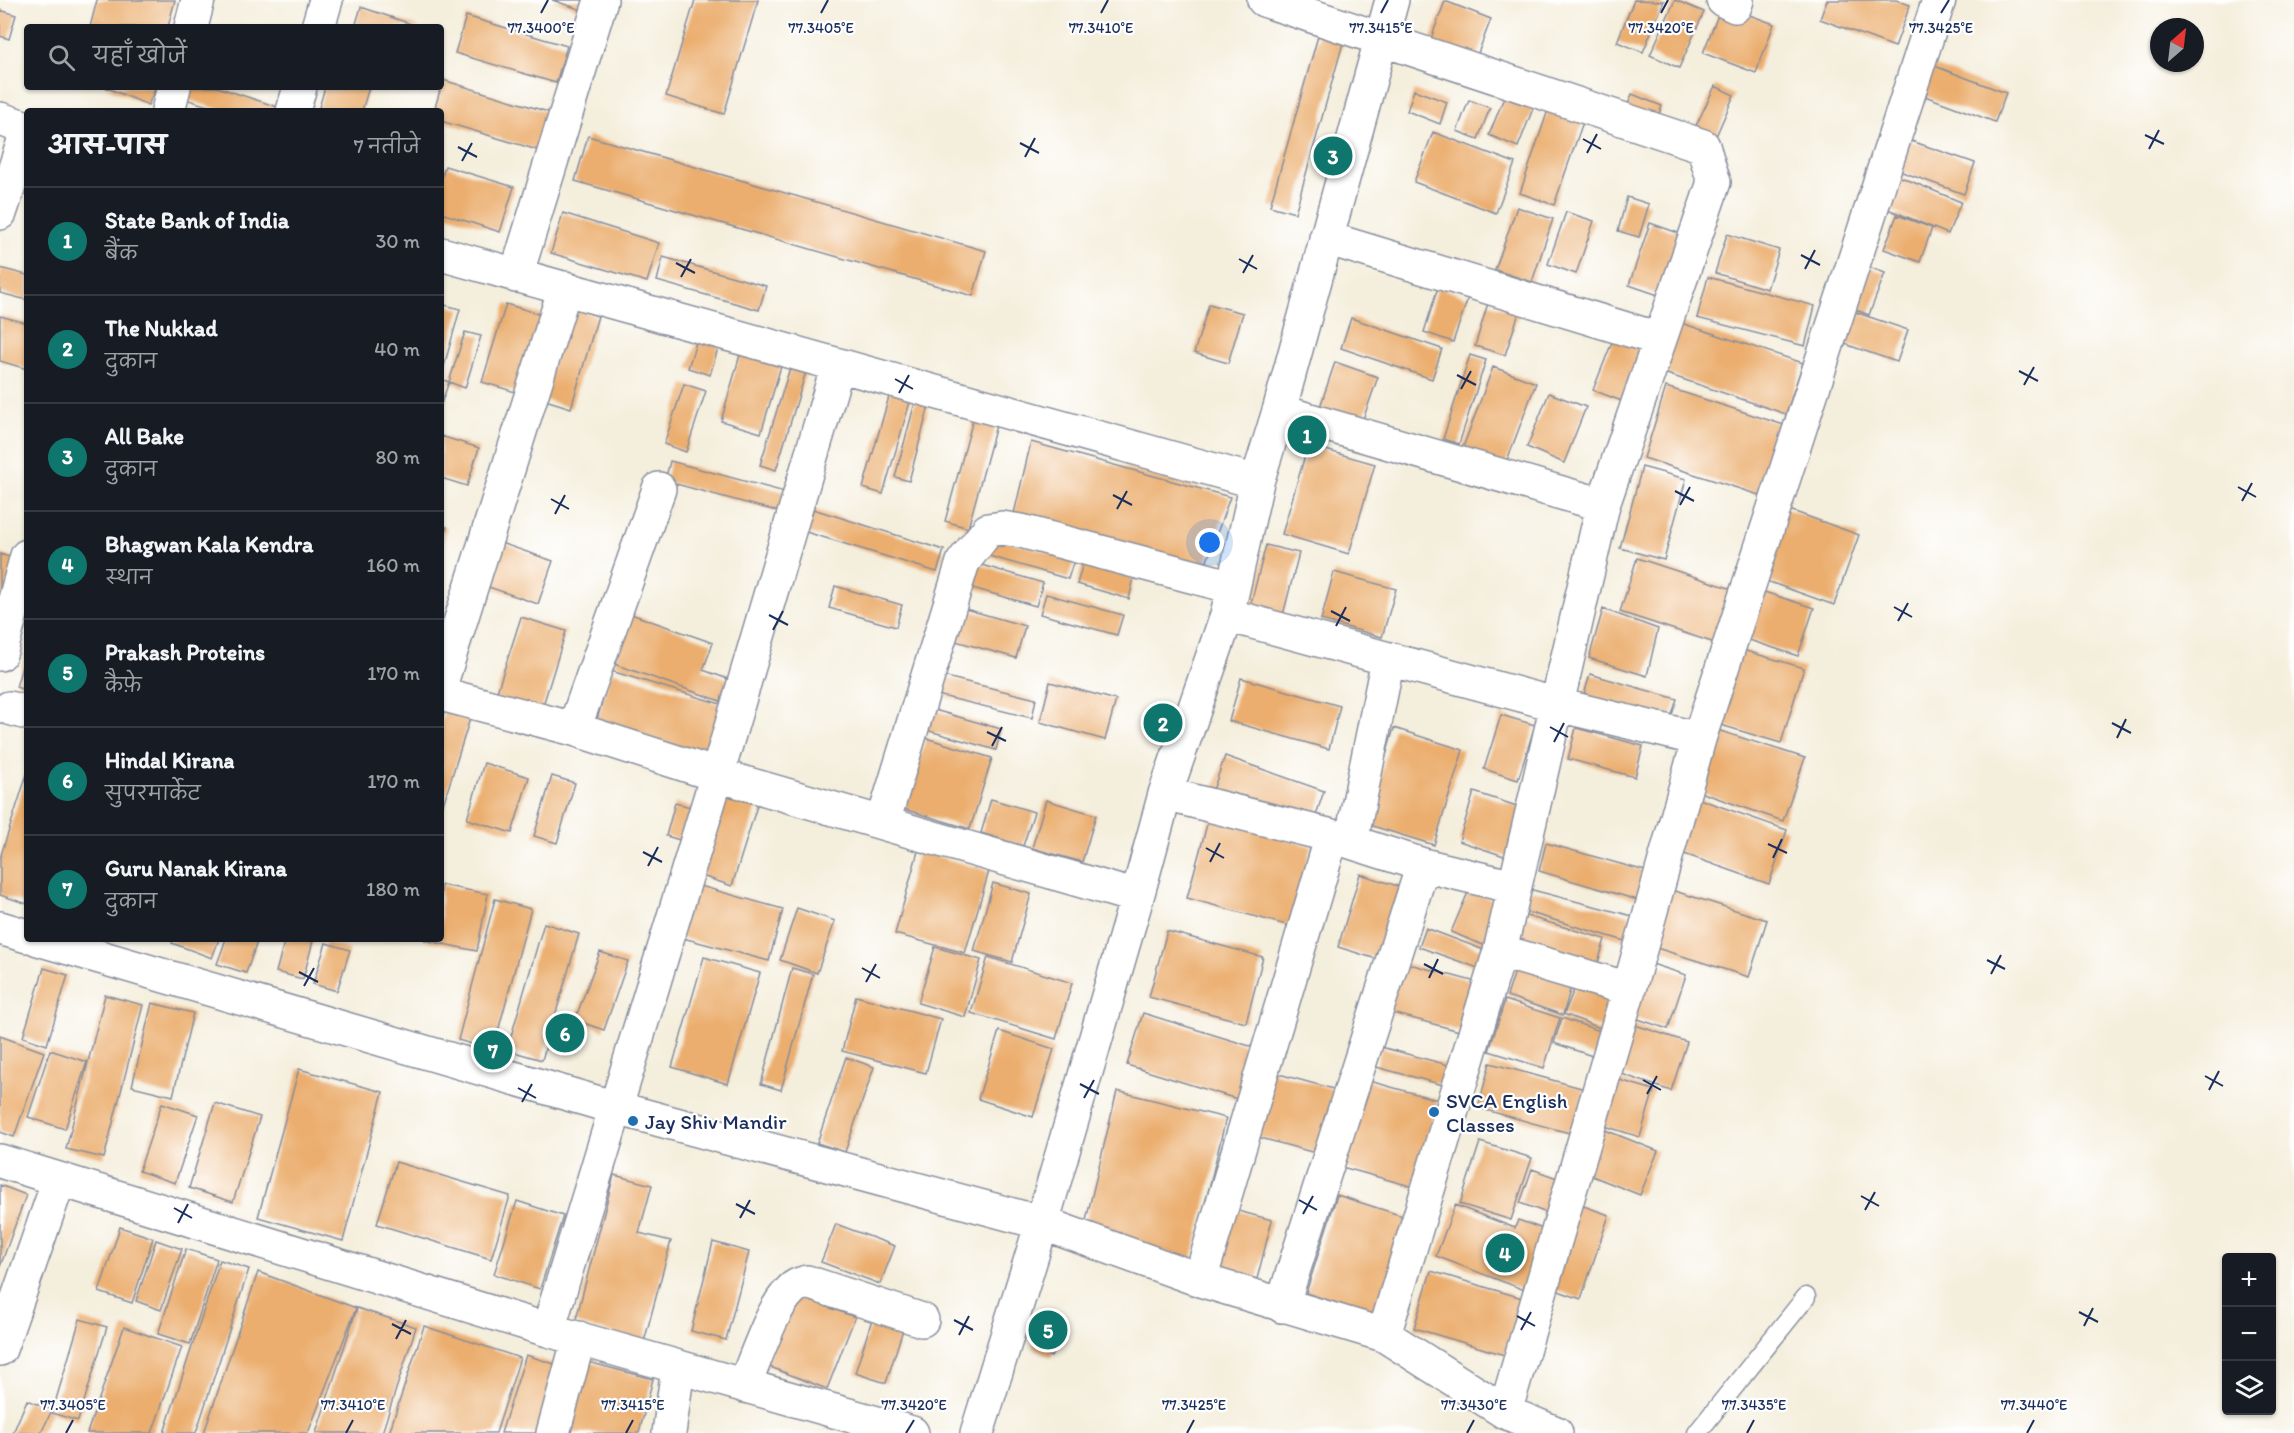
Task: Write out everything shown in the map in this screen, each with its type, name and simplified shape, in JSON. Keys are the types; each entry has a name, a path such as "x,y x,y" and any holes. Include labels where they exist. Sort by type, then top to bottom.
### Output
{"street":[{"path":"191,24 198,0"},
{"path":"319,24 326,0"},
{"path":"516,276 601,0"},
{"path":"1264,0 1703,146 1714,182 1603,505 1500,951 1384,1335"},
{"path":"977,1433 1042,1222 1165,794 1230,601 1257,482 1279,411 1392,0"},
{"path":"1724,0 1735,6 1737,0"},
{"path":"1505,1412 1629,989 1699,739 1939,0"},
{"path":"169,108 173,90"},
{"path":"294,108 299,90"},
{"path":"0,119 24,129"},
{"path":"0,213 24,139"},
{"path":"1326,238 1659,339"},
{"path":"444,255 1257,482"},
{"path":"444,673 564,288"},
{"path":"548,1329 717,775 838,365"},
{"path":"1279,411 1603,505"},
{"path":"574,729 659,489"},
{"path":"883,822 963,562 988,530 1002,528 1021,531 1230,601 1388,659 1558,705 1699,739"},
{"path":"0,654 20,558"},
{"path":"1200,1280 1341,839 1388,659"},
{"path":"444,695 574,729 717,775 1137,897"},
{"path":"1165,794 1341,839 1423,866 1514,887"},
{"path":"1282,1306 1423,866"},
{"path":"0,928 24,935"},
{"path":"48,942 616,1108 1042,1222 1200,1280 1384,1335 1505,1412 1556,1433"},
{"path":"1500,951 1629,989"},
{"path":"0,1161 678,1368 912,1433"},
{"path":"0,1349 59,1180"},
{"path":"744,1386 779,1305 798,1285 807,1282 922,1320"},
{"path":"553,1433 579,1338"},
{"path":"669,1433 678,1368"}],"lane":[{"path":"1697,1433 1806,1297"}],"building":[{"path":"97,0 175,0 169,24 91,24"},
{"path":"552,0 585,0 582,10"},
{"path":"695,0 758,0 724,114 666,96"},
{"path":"1634,0 1664,1 1643,52 1617,42"},
{"path":"1675,0 1704,12 1679,68 1650,55"},
{"path":"1827,0 1896,0 1910,5 1895,47 1820,19"},
{"path":"1445,1 1491,19 1475,61 1429,44"},
{"path":"1722,5 1774,24 1756,73 1703,53"},
{"path":"361,7 411,24 356,24"},
{"path":"0,10 16,15 9,39 0,36"},
{"path":"466,16 567,46 556,83 455,53"},
{"path":"1320,29 1345,36 1295,213 1270,206"},
{"path":"1924,62 2006,93 1995,122 1914,92"},
{"path":"444,80 555,114 544,152 444,122 444,108 435,108 440,90 444,90"},
{"path":"1715,86 1734,95 1713,143 1692,134"},
{"path":"112,90 155,90 148,105"},
{"path":"181,90 226,90 281,108 214,108 179,97"},
{"path":"324,90 368,90 363,108 319,108"},
{"path":"1414,90 1447,102 1440,124 1407,111"},
{"path":"1632,94 1662,106 1654,127 1624,115"},
{"path":"1505,95 1534,106 1518,147 1489,135"},
{"path":"1469,100 1490,108 1478,139 1457,131"},
{"path":"1548,110 1583,122 1554,205 1520,193"},
{"path":"1433,132 1515,163 1496,213 1414,182"},
{"path":"588,136 986,251 973,296 575,181"},
{"path":"1897,136 1975,163 1964,194 1888,167"},
{"path":"445,166 514,187 500,232 444,214"},
{"path":"1891,173 1961,202 1948,234 1878,205"},
{"path":"1627,197 1649,204 1639,237 1618,231"},
{"path":"1517,207 1553,219 1532,282 1495,270"},
{"path":"1566,212 1594,221 1576,274 1548,264"},
{"path":"563,213 659,243 647,282 551,253"},
{"path":"1897,215 1932,228 1920,262 1884,249"},
{"path":"1650,223 1684,235 1664,297 1629,285"},
{"path":"1727,234 1779,250 1767,289 1715,273"},
{"path":"663,257 766,286 759,310 657,281"},
{"path":"1861,264 1885,273 1869,315 1846,306"},
{"path":"0,268 24,274 24,299 0,293"},
{"path":"1708,277 1815,306 1805,346 1697,318"},
{"path":"1438,287 1468,298 1453,342 1424,332"},
{"path":"1488,303 1519,313 1505,355 1475,346"},
{"path":"506,304 546,316 522,394 482,382"},
{"path":"1209,304 1243,313 1228,363 1194,353"},
{"path":"444,305 460,309 444,366"},
{"path":"570,307 598,316 571,408 542,399"},
{"path":"1843,308 1908,330 1897,362 1833,340"},
{"path":"0,316 24,322 24,368 0,361"},
{"path":"1351,318 1442,349 1432,379 1341,348"},
{"path":"1681,323 1803,363 1786,414 1664,373"},
{"path":"701,327 722,335 710,375 688,368"},
{"path":"465,332 481,336 465,388 449,382"},
{"path":"1616,332 1647,344 1624,402 1593,390"},
{"path":"744,341 785,353 761,433 721,421"},
{"path":"1470,355 1486,360 1459,444 1443,439"},
{"path":"793,358 809,362 776,470 760,465"},
{"path":"1335,362 1378,377 1360,428 1318,413"},
{"path":"1493,367 1536,383 1505,466 1462,450"},
{"path":"444,380 449,382 444,396"},
{"path":"684,384 706,391 686,452 664,444"},
{"path":"892,386 913,392 883,494 863,488"},
{"path":"1666,387 1784,425 1762,496 1644,458"},
{"path":"1549,393 1586,407 1564,463 1527,447"},
{"path":"917,395 931,398 909,481 895,477"},
{"path":"974,416 997,422 968,528 945,521"},
{"path":"444,437 479,448 467,486 444,479"},
{"path":"1031,442 1230,497 1202,575 1012,522"},
{"path":"1308,445 1375,464 1349,554 1282,534"},
{"path":"670,461 792,494 787,514 665,481"},
{"path":"1642,467 1686,479 1664,560 1620,548"},
{"path":"1784,508 1859,535 1834,605 1758,578"},
{"path":"813,509 944,550 937,572 806,532"},
{"path":"984,534 1074,560 1068,579 979,553"},
{"path":"495,541 553,561 538,604 480,584"},
{"path":"1266,545 1299,553 1283,615 1250,607"},
{"path":"0,554 16,559 0,610"},
{"path":"1637,558 1735,590 1718,644 1620,612"},
{"path":"968,561 1043,583 1036,606 962,585"},
{"path":"1083,563 1134,578 1129,599 1077,584"},
{"path":"1334,572 1396,589 1382,637 1321,620"},
{"path":"835,586 902,605 896,627 829,608"},
{"path":"1752,588 1814,608 1798,656 1737,636"},
{"path":"1046,594 1123,615 1117,635 1040,614"},
{"path":"962,608 1025,626 1016,658 952,640"},
{"path":"1603,609 1658,629 1647,676 1589,658"},
{"path":"631,614 713,643 703,670 742,684 735,706 614,664"},
{"path":"521,617 566,631 541,712 495,698"},
{"path":"1736,648 1804,668 1781,743 1714,723"},
{"path":"24,660 24,690 16,687"},
{"path":"611,671 734,708 719,760 596,723"},
{"path":"1590,674 1677,699 1668,727 1582,702"},
{"path":"938,675 1036,699 1032,718 933,694"},
{"path":"1241,678 1340,706 1329,749 1229,721"},
{"path":"1050,682 1116,700 1105,740 1040,722"},
{"path":"447,704 472,712 444,802 444,713"},
{"path":"931,709 1001,729 996,750 926,730"},
{"path":"1501,715 1535,725 1518,780 1484,769"},
{"path":"1394,728 1463,750 1434,845 1366,824"},
{"path":"1576,728 1643,746 1635,777 1568,759"},
{"path":"1711,728 1805,758 1783,821 1691,789"},
{"path":"926,738 992,758 970,829 904,809"},
{"path":"1225,756 1324,791 1312,827 1212,793"},
{"path":"484,763 529,777 512,833 467,819"},
{"path":"552,776 575,783 557,843 534,836"},
{"path":"24,783 24,903 0,895 0,858"},
{"path":"731,783 761,793 732,886 702,876"},
{"path":"1474,792 1523,808 1507,857 1459,841"},
{"path":"1688,795 1787,830 1769,884 1673,850"},
{"path":"991,799 1034,812 1023,846 981,833"},
{"path":"1046,800 1096,815 1082,862 1032,848"},
{"path":"675,803 699,809 690,843 666,836"},
{"path":"1209,817 1311,846 1290,926 1187,898"},
{"path":"1546,843 1649,872 1641,901 1539,871"},
{"path":"918,851 989,871 965,953 895,934"},
{"path":"1360,874 1404,888 1383,961 1338,947"},
{"path":"993,883 1031,894 1012,962 974,951"},
{"path":"693,884 783,909 769,961 679,937"},
{"path":"444,886 488,894 477,951 434,942 444,942"},
{"path":"1525,888 1640,918 1632,943 1520,910"},
{"path":"1665,888 1767,920 1749,977 1647,945"},
{"path":"1469,890 1506,905 1493,949 1451,932"},
{"path":"495,899 531,909 493,1050 458,1040"},
{"path":"797,908 835,921 817,973 780,960"},
{"path":"1523,915 1605,939 1594,976 1512,952"},
{"path":"544,923 579,934 542,1060 507,1050"},
{"path":"1426,928 1484,950 1478,968 1419,947"},
{"path":"1167,931 1263,957 1246,1023 1149,997"},
{"path":"172,942 218,942 212,958"},
{"path":"225,942 257,942 246,973 217,964"},
{"path":"284,942 313,942 303,979 276,972"},
{"path":"326,943 350,950 337,991 313,984"},
{"path":"935,947 981,960 965,1017 918,1003"},
{"path":"600,952 628,961 604,1030 575,1020"},
{"path":"704,957 760,973 728,1084 672,1067"},
{"path":"988,957 1072,983 1056,1039 971,1013"},
{"path":"1519,959 1574,976 1563,1015 1507,996"},
{"path":"1402,962 1476,982 1463,1032 1389,1012"},
{"path":"1646,962 1686,975 1668,1029 1629,1016"},
{"path":"44,968 68,975 47,1045 23,1037"},
{"path":"792,968 813,974 781,1090 761,1084"},
{"path":"1579,977 1623,992 1608,1031 1564,1014"},
{"path":"105,995 143,1005 104,1158 66,1149"},
{"path":"856,996 941,1019 926,1073 842,1051"},
{"path":"1505,1000 1560,1018 1544,1068 1489,1051"},
{"path":"152,1003 193,1013 173,1096 132,1086"},
{"path":"1143,1013 1253,1047 1237,1099 1127,1065"},
{"path":"1562,1018 1609,1034 1601,1059 1554,1043"},
{"path":"1629,1023 1687,1042 1671,1091 1613,1071"},
{"path":"999,1031 1054,1049 1033,1117 978,1099"},
{"path":"0,1036 44,1052 14,1137 0,1132"},
{"path":"1381,1047 1452,1066 1447,1086 1376,1067"},
{"path":"50,1050 87,1062 65,1129 28,1117"},
{"path":"846,1057 874,1067 845,1152 817,1143"},
{"path":"1490,1063 1585,1089 1573,1134 1478,1108"},
{"path":"299,1069 383,1092 343,1241 258,1217"},
{"path":"1268,1071 1337,1090 1319,1154 1250,1135"},
{"path":"1355,1077 1438,1100 1414,1187 1331,1164"},
{"path":"1609,1077 1654,1090 1640,1137 1595,1123"},
{"path":"1117,1091 1226,1118 1192,1259 1083,1233"},
{"path":"162,1103 198,1115 175,1183 139,1171"},
{"path":"215,1103 260,1117 233,1202 189,1188"},
{"path":"1600,1128 1658,1151 1640,1195 1582,1172"},
{"path":"1480,1142 1532,1158 1511,1220 1460,1204"},
{"path":"396,1162 510,1196 491,1259 377,1224"},
{"path":"1532,1169 1568,1182 1555,1216 1520,1203"},
{"path":"614,1175 652,1185 639,1233 671,1241 644,1342 575,1323"},
{"path":"0,1185 26,1195 0,1267"},
{"path":"1337,1195 1415,1220 1384,1318 1306,1293"},
{"path":"517,1201 563,1216 540,1289 494,1274"},
{"path":"1575,1203 1609,1215 1581,1299 1547,1287"},
{"path":"1455,1205 1515,1228 1518,1220 1557,1234 1535,1294 1436,1256"},
{"path":"1227,1208 1272,1220 1257,1279 1211,1267"},
{"path":"836,1224 895,1246 880,1284 821,1262"},
{"path":"120,1227 153,1238 132,1303 99,1292"},
{"path":"156,1240 182,1249 161,1310 136,1301"},
{"path":"713,1242 749,1252 726,1340 691,1331"},
{"path":"186,1249 217,1259 190,1344 158,1334"},
{"path":"220,1260 249,1269 196,1433 164,1433"},
{"path":"1431,1271 1522,1298 1505,1355 1414,1328"},
{"path":"258,1272 356,1308 308,1433 204,1433"},
{"path":"792,1294 855,1317 827,1389 765,1365"},
{"path":"357,1308 416,1327 382,1433 316,1433"},
{"path":"875,1310 906,1320 886,1383 855,1373"},
{"path":"80,1319 107,1327 78,1421 52,1413"},
{"path":"424,1326 520,1358 496,1433 389,1433"},
{"path":"124,1327 182,1347 152,1433 87,1433"},
{"path":"1043,1327 1062,1337 1051,1357 1032,1347"},
{"path":"526,1355 567,1368 546,1433 501,1433"},
{"path":"584,1361 653,1379 639,1433 565,1433"},
{"path":"27,1400 52,1410 41,1433 13,1433"}],"place":[{"name":"All Bake","path":"1333,156"},
{"name":"State Bank of India","path":"1307,435"},
{"name":"The Nukkad","path":"1163,723"},
{"name":"Hindal Kirana","path":"565,1033"},
{"name":"Guru Nanak Kirana","path":"493,1050"},
{"name":"SVCA English Classes","path":"1434,1112"},
{"name":"Jay Shiv Mandir","path":"633,1121"},
{"name":"Bhagwan Kala Kendra","path":"1505,1253"},
{"name":"Prakash Proteins","path":"1048,1330"}]}
